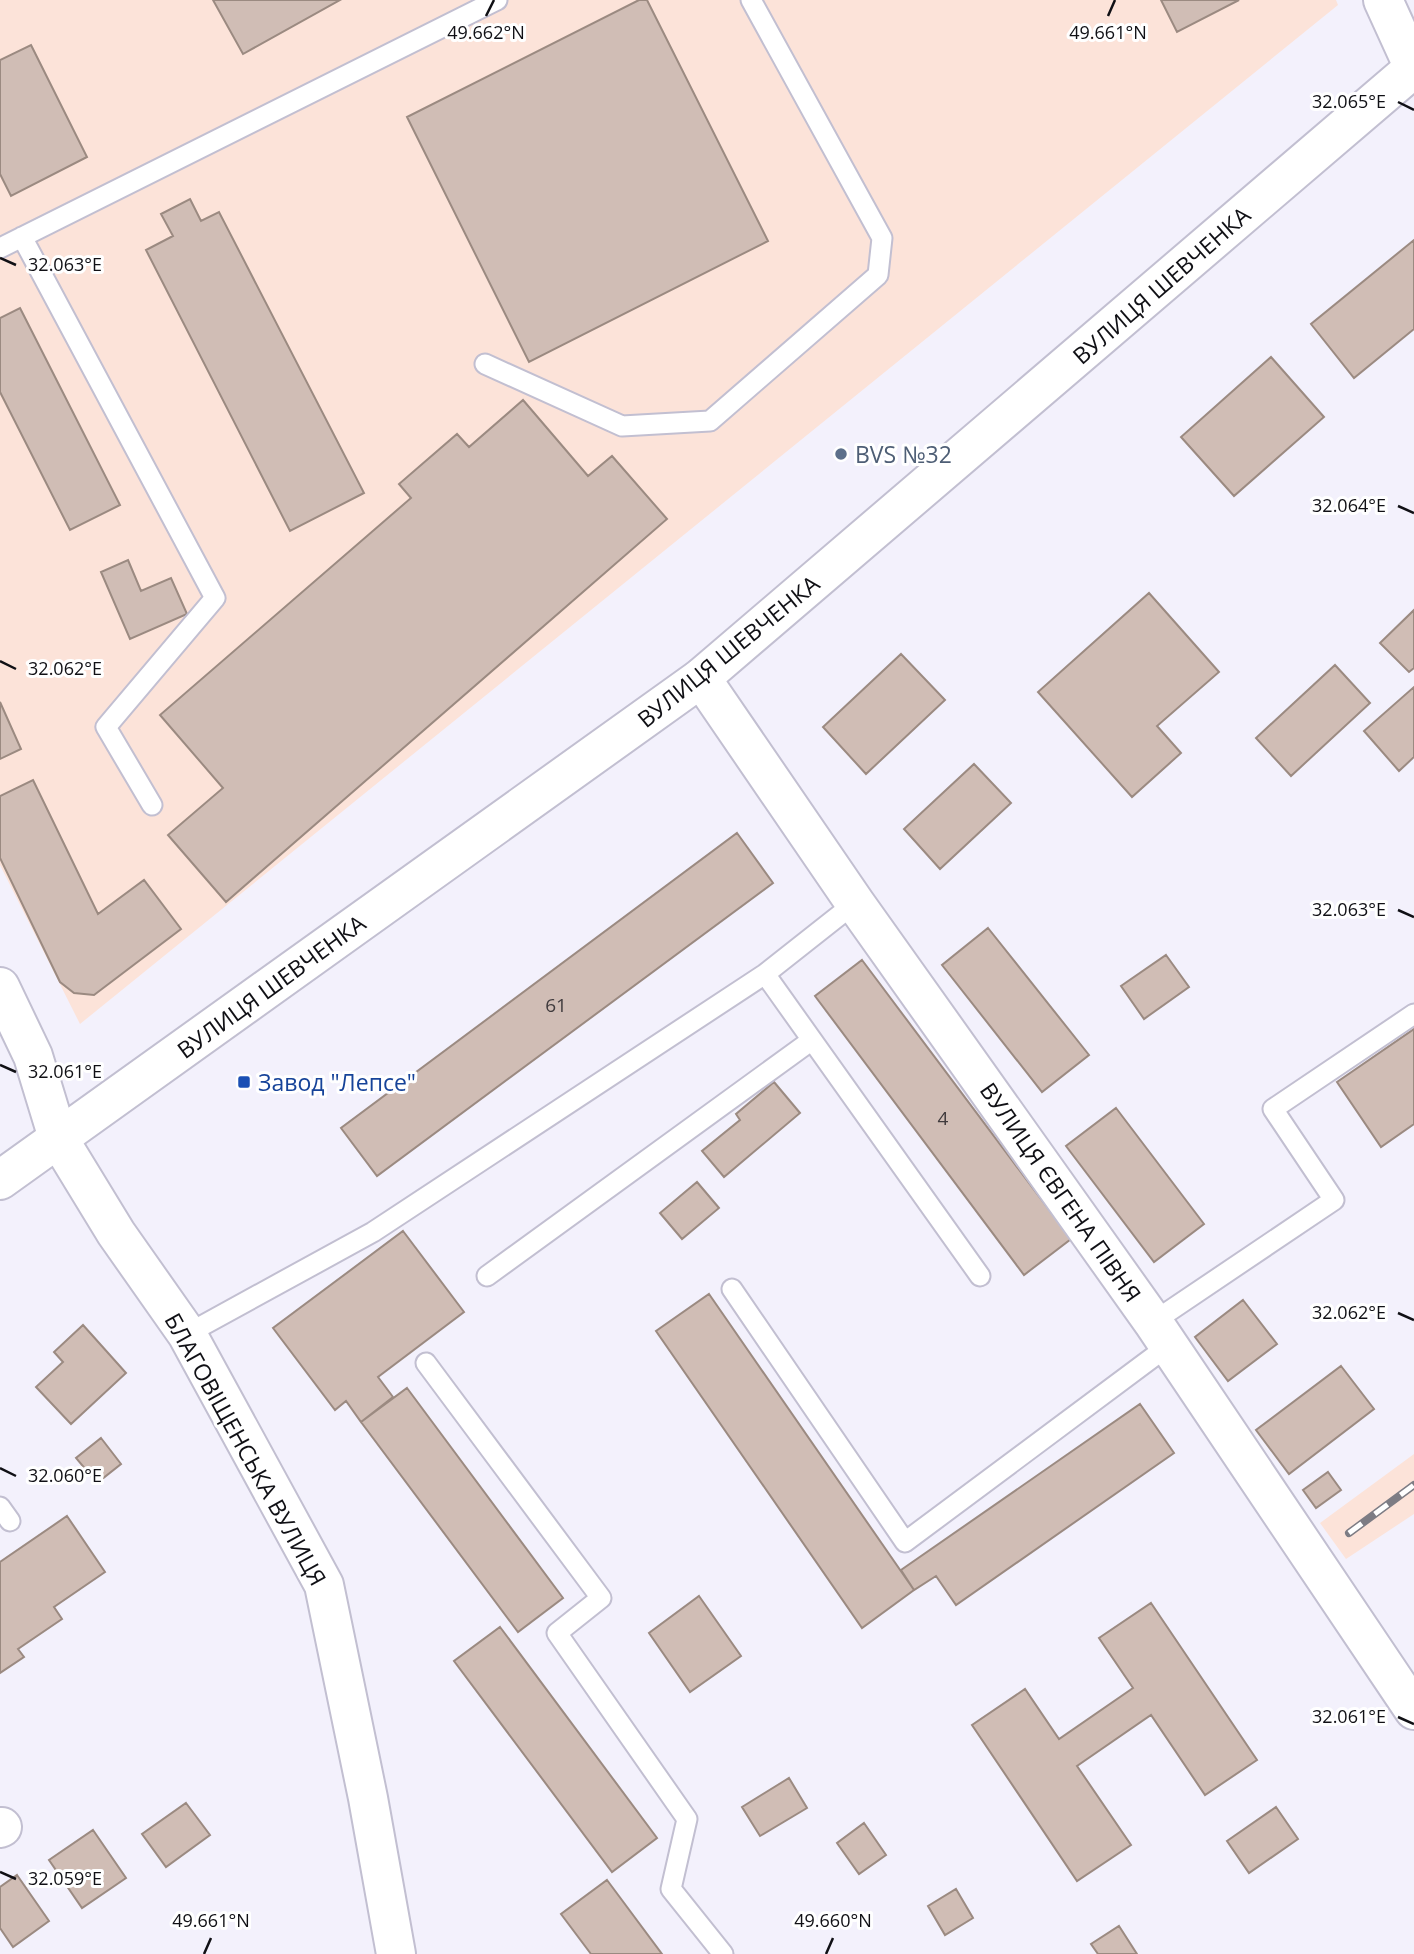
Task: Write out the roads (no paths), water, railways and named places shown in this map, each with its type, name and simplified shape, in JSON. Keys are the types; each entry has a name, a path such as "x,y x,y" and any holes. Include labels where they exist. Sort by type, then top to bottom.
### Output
{"street":[{"path":"1383,0 1414,68"},
{"name":"ВУЛИЦЯ ШЕВЧЕНКА","path":"0,1180 701,678 1414,68"},
{"name":"ВУЛИЦЯ ЄВГЕНА ПІВНЯ","path":"701,678 855,903 1160,1334 1414,1710"},
{"name":"БЛАГОВІЩЕНСЬКА ВУЛИЦЯ","path":"0,987 33,1056 58,1138 116,1233 187,1334 324,1585 368,1798 396,1954"}],"lane":[{"path":"0,248 497,0"},
{"path":"485,364 622,426 710,421 878,275 882,238 751,0"},
{"path":"22,237 215,598 106,727 152,805"},
{"path":"187,1334 373,1232 765,974 855,903"},
{"path":"765,974 980,1276"},
{"path":"732,1289 905,1542 1160,1334 1334,1200 1273,1109 1414,1014"},
{"path":"487,1276 812,1040"},
{"path":"426,1363 601,1598 557,1633 687,1819 671,1888 723,1954"}],"railway":[{"path":"1349,1533 1414,1485"}],"place":[{"name":"BVS №32","path":"841,454"},
{"name":"Завод \"Лепсе\"","path":"244,1082"}]}
